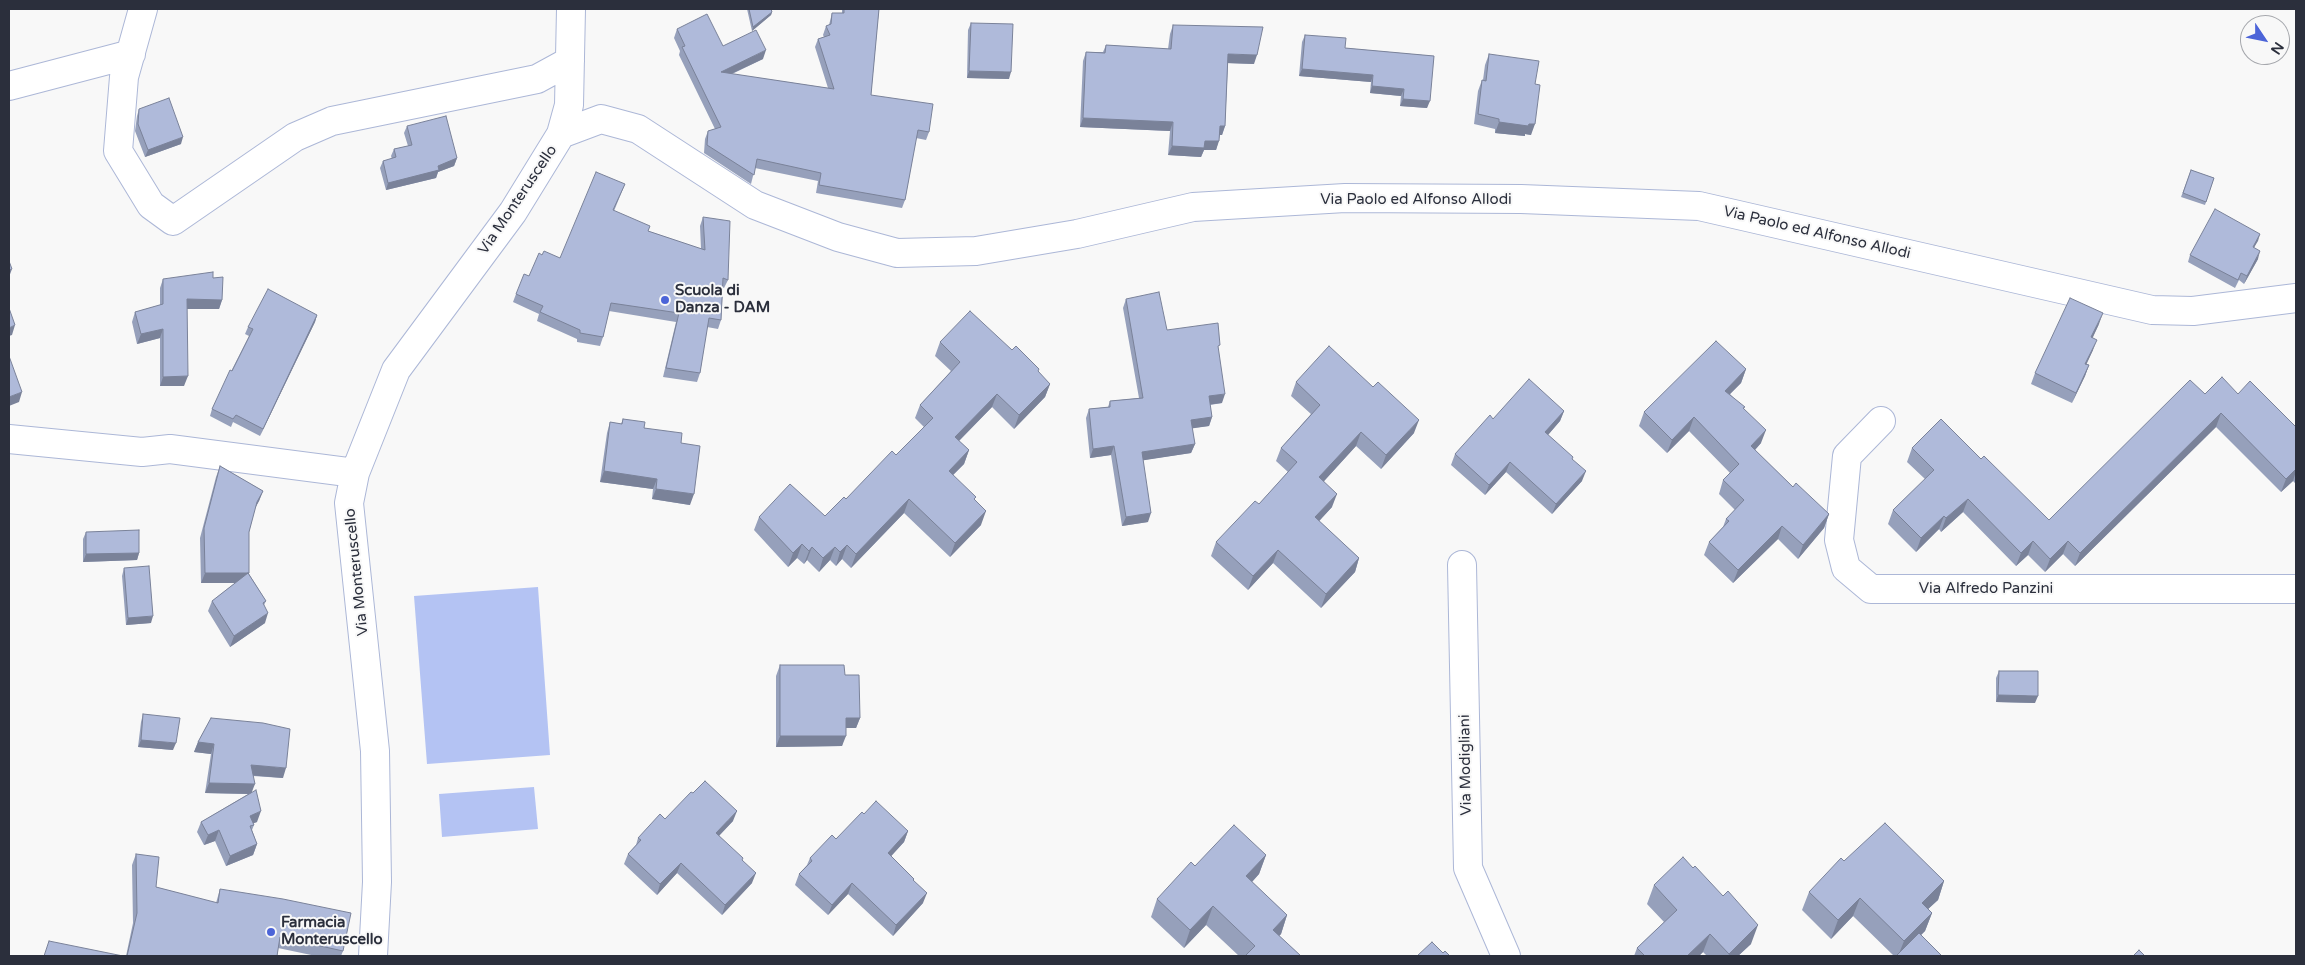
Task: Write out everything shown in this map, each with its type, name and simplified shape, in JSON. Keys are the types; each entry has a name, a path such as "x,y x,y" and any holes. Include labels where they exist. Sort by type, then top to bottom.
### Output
{"street":[{"path":"143,9 124,77 118,151 152,205 173,221 295,137 332,121 537,80 570,61"},
{"name":"Via Monteruscello","path":"376,952 375,751 349,503 355,473 396,370 513,212 562,134 569,106 571,9"},
{"path":"9,86 131,54"},
{"name":"Via Paolo ed Alfonso Allodi","path":"562,134 601,119 638,128 755,205 838,237 897,253 976,252 1077,234 1193,208 1345,198 1521,199 1699,206 2152,310 2193,311 2296,298"},
{"name":"Via Alfredo Panzini","path":"1881,421 1847,456 1839,540 1846,568 1871,589 2296,589"},
{"path":"9,439 142,452 170,449 355,473"},
{"name":"Via Modigliani","path":"1462,565 1468,868 1506,956"}],"shaded area":[{"path":"538,587 550,755 427,764 414,596"},
{"path":"534,787 538,829 442,837 439,794"}],"building":[{"path":"749,9 771,9 772,12 753,27"},
{"path":"844,9 879,9 871,95 933,104 929,132 918,130 905,200 819,185 821,173 757,159 754,175 707,145 708,131 721,127 682,47 685,46 677,29 707,14 723,46 756,30 766,50 721,72 834,89 818,39 830,35 826,26 831,24 832,13 844,13"},
{"path":"971,23 1013,24 1011,72 969,71"},
{"path":"1173,25 1263,27 1257,55 1228,54 1225,126 1220,126 1219,141 1205,141 1204,148 1172,146 1173,122 1083,118 1086,52 1105,53 1106,45 1171,49"},
{"path":"1305,35 1346,38 1345,48 1434,56 1430,101 1403,99 1404,89 1372,86 1373,75 1302,69"},
{"path":"1489,54 1539,61 1535,84 1540,85 1535,124 1529,124 1528,126 1499,122 1499,119 1478,114 1482,80 1486,81"},
{"path":"169,98 183,137 148,150 138,124 139,109"},
{"path":"446,116 457,158 438,166 439,170 388,183 383,161 396,157 394,149 412,145 407,126"},
{"path":"2191,170 2214,178 2206,202 2183,193"},
{"path":"596,172 625,184 613,210 650,226 648,231 705,250 703,217 730,221 728,280 723,278 721,320 709,318 700,373 666,368 679,313 611,303 603,337 580,333 580,330 540,312 543,306 516,294 524,274 529,276 539,253 542,255 544,251 560,258"},
{"path":"2215,209 2260,234 2253,247 2260,251 2247,276 2241,273 2238,280 2190,255"},
{"path":"213,272 213,278 223,277 222,300 187,299 188,376 163,377 163,329 141,334 135,312 163,304 163,279"},
{"path":"268,289 317,315 263,429 236,415 233,419 212,409 230,370 232,371 253,329 248,327"},
{"path":"1159,292 1167,330 1218,323 1220,345 1218,346 1225,394 1209,396 1212,417 1191,420 1195,444 1142,452 1151,513 1126,517 1114,446 1093,449 1089,409 1110,407 1110,401 1143,398 1126,299"},
{"path":"2070,298 2103,313 2091,337 2097,340 2085,364 2089,365 2076,393 2035,373"},
{"path":"9,308 15,325 9,328"},
{"path":"970,311 1012,350 1016,346 1039,369 1038,371 1050,384 1019,415 997,394 955,437 969,450 949,471 976,497 974,499 986,511 955,543 909,499 856,554 847,545 840,552 835,547 823,558 812,547 809,551 802,544 793,553 759,517 790,484 825,516 844,497 846,499 892,451 896,455 933,418 920,405 960,362 940,342"},
{"path":"1716,341 1746,369 1725,391 1745,407 1743,408 1766,430 1751,446 1793,487 1796,483 1829,514 1803,545 1782,526 1738,570 1709,542 1729,521 1726,519 1744,500 1723,480 1739,464 1694,417 1672,440 1644,412"},
{"path":"1329,346 1373,387 1378,382 1419,420 1386,455 1361,432 1319,477 1337,494 1315,517 1359,558 1326,594 1278,550 1253,576 1216,542 1255,501 1259,504 1297,462 1281,448 1320,405 1296,382"},
{"path":"9,356 22,392 9,397"},
{"path":"2222,377 2238,394 2250,381 2296,427 2296,469 2286,479 2221,413 2080,553 2068,541 2050,559 2033,541 2021,553 1968,499 1946,518 1944,516 1921,538 1893,510 1934,470 1912,448 1941,419 1981,459 1984,456 2049,520 2190,380 2205,394"},
{"path":"1529,379 1564,411 1545,432 1586,471 1556,504 1510,462 1489,485 1455,454 1490,415 1493,419"},
{"path":"623,419 645,422 644,428 682,433 681,443 700,446 694,494 656,489 657,479 604,471 610,422 622,424"},
{"path":"220,466 263,491 257,502 249,532 249,573 205,573 204,528"},
{"path":"139,530 139,553 86,554 86,532"},
{"path":"149,566 153,616 128,618 124,568"},
{"path":"248,573 266,601 263,603 268,613 234,636 212,601"},
{"path":"780,665 844,665 845,675 859,675 860,718 846,718 846,736 780,736"},
{"path":"1999,671 2038,671 2038,696 1998,695"},
{"path":"143,714 180,718 176,743 141,740"},
{"path":"211,718 263,723 290,729 286,768 251,765 255,784 209,783 214,744 198,742"},
{"path":"705,781 737,811 716,833 756,873 725,905 681,863 660,884 628,854 641,840 638,838 660,814 665,819 691,792 693,793"},
{"path":"256,790 261,811 250,816 254,825 250,826 257,844 230,856 219,830 208,835 201,822"},
{"path":"876,801 908,831 888,853 927,893 896,925 852,883 832,905 799,874 812,861 810,858 832,835 836,839 862,812 864,814"},
{"path":"1885,823 1944,881 1922,903 1932,913 1904,941 1860,898 1838,920 1809,892 1841,858 1844,861"},
{"path":"1234,825 1266,855 1246,876 1287,915 1273,930 1301,956 1245,956 1255,946 1213,906 1190,930 1157,899 1191,862 1195,866"},
{"path":"136,854 159,857 156,887 218,903 220,889 283,899 351,913 343,951 280,937 277,956 127,956 137,913"},
{"path":"1683,857 1693,868 1695,866 1723,896 1728,891 1758,925 1729,954 1710,934 1687,956 1645,956 1637,948 1677,910 1654,885"},
{"path":"1919,933 1942,956 1896,956"},
{"path":"49,941 123,956 44,956"},
{"path":"1432,942 1443,953 1445,951 1450,956 1417,956"},
{"path":"2139,950 2145,956 2133,956"}],"place":[{"name":"Scuola di Danza - DAM","path":"665,300"},
{"name":"Farmacia Monteruscello","path":"271,932"}]}
